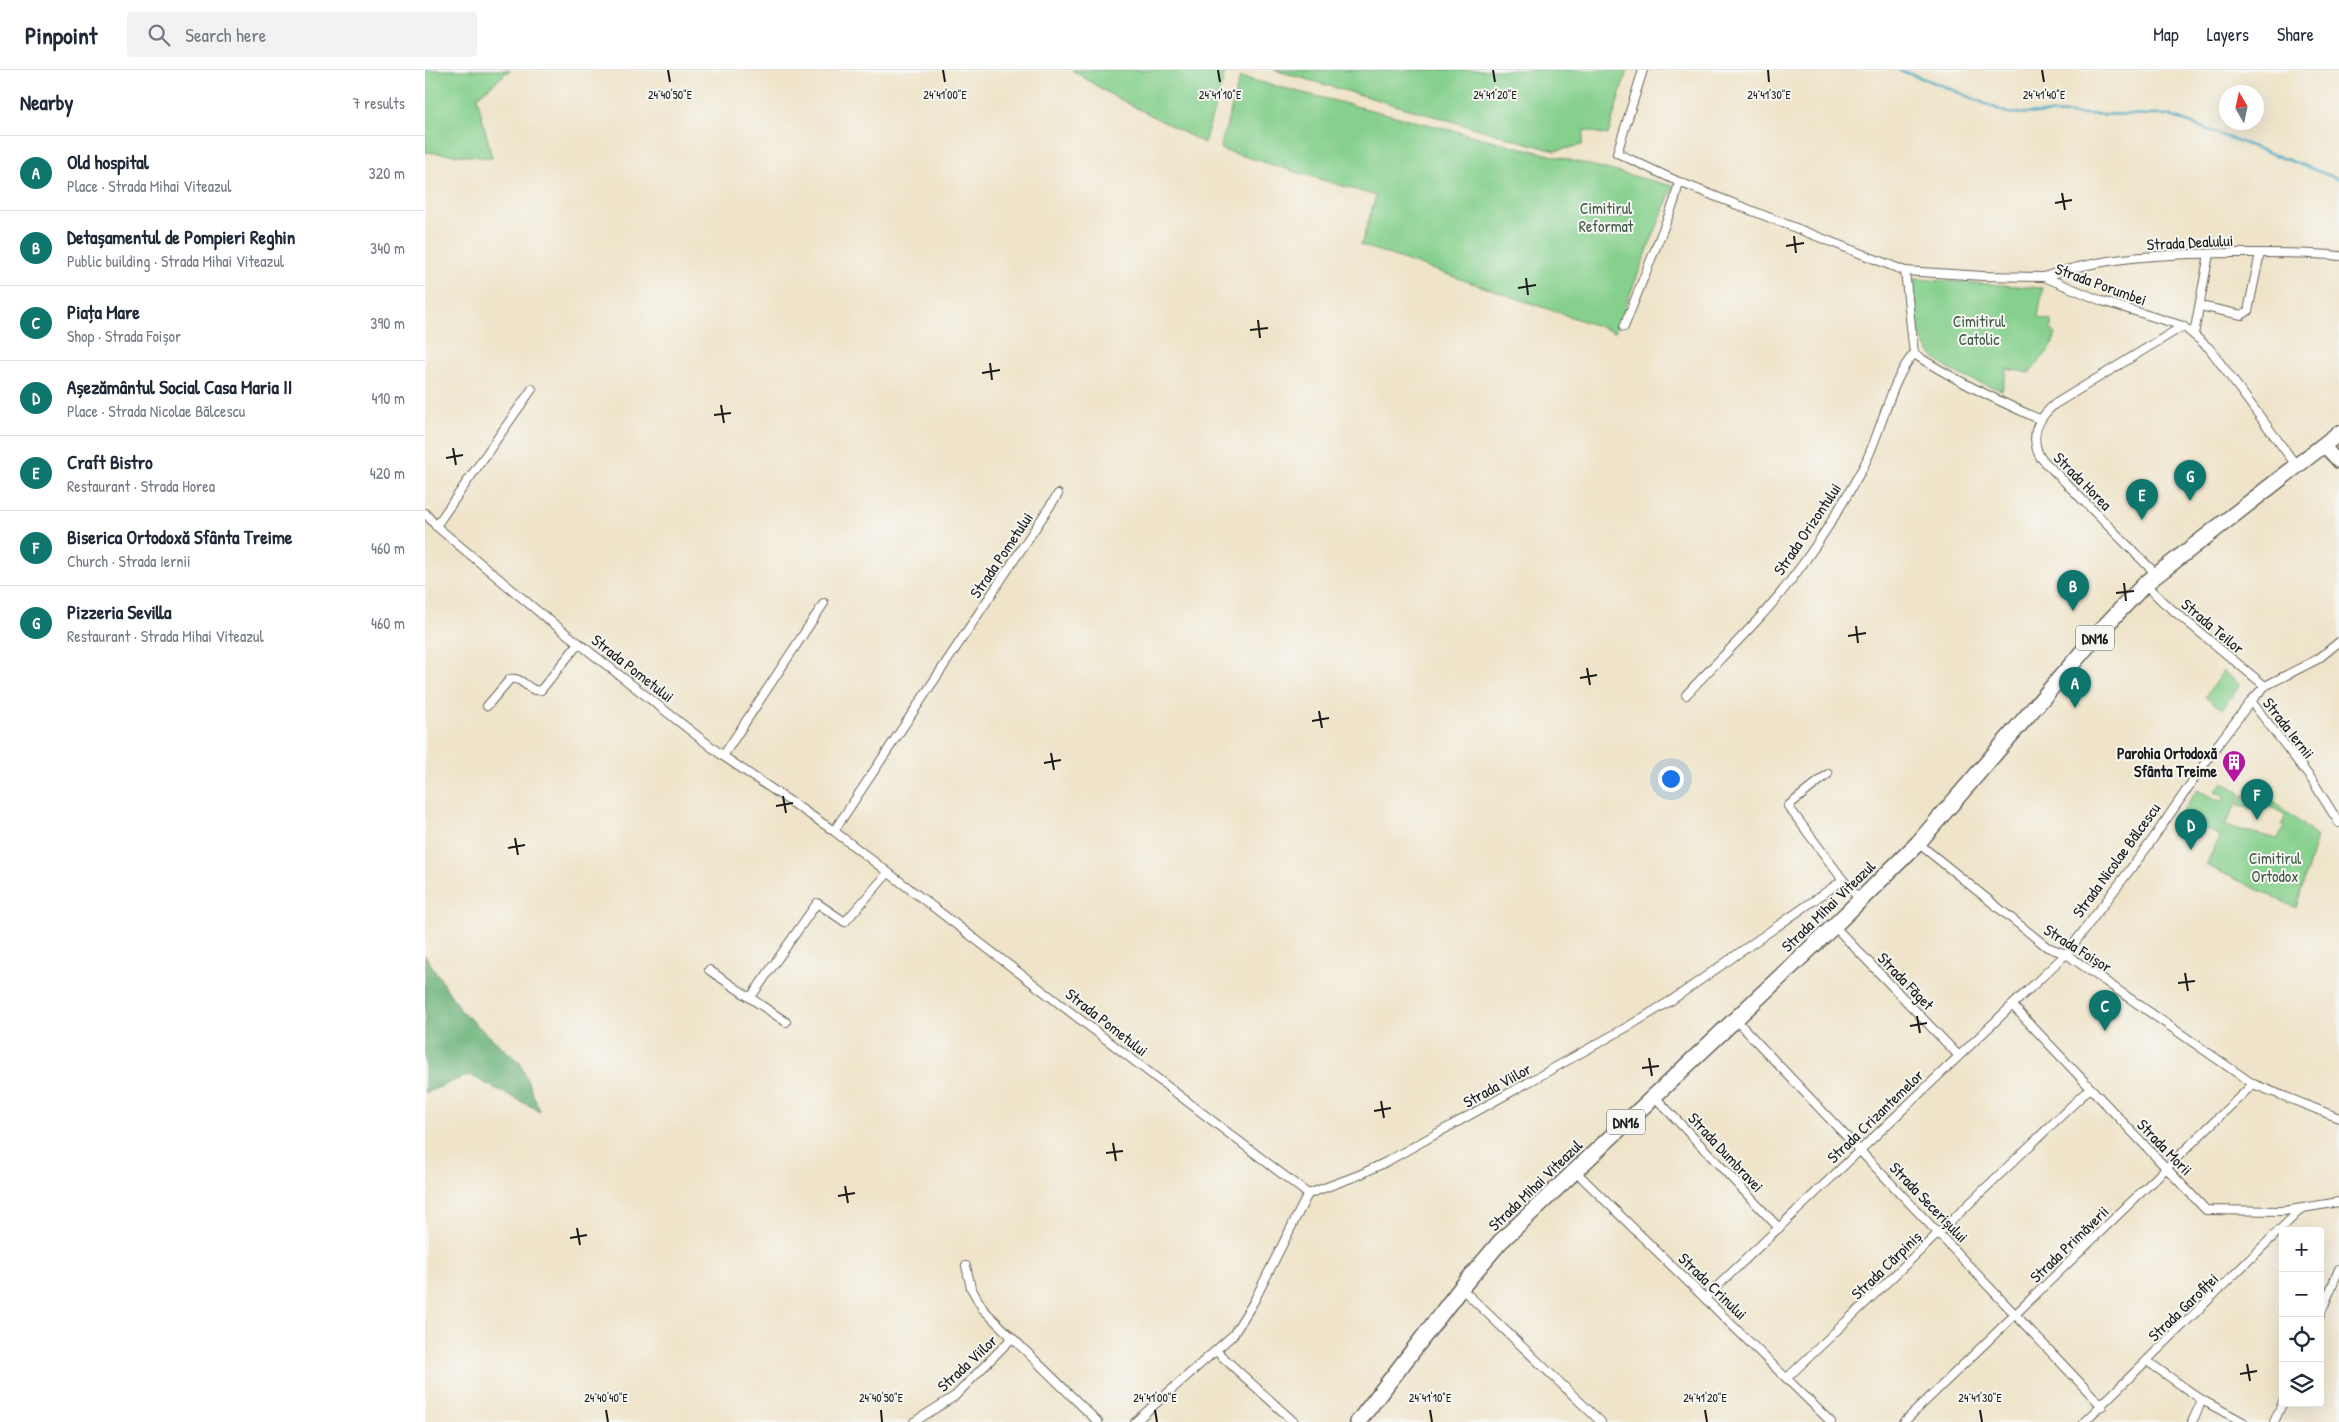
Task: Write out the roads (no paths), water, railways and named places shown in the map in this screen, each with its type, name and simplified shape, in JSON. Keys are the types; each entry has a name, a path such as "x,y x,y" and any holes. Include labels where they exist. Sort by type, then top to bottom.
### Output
{"highway":[{"name":"Strada Mihai Viteazul","path":"1358,1422 1461,1288 1501,1242 1834,926 1918,843 2090,644 2151,579 2339,433"}],"main road":[{"path":"2323,445 2339,462"}],"street":[{"name":"Strada Porumbei","path":"1643,70 1617,153 1679,182 1905,271 1983,276 2044,277 2102,301 2183,326 2209,348 2296,465"},
{"path":"1625,327 1674,202 1679,182"},
{"name":"Strada Dealului","path":"2044,277 2074,266 2127,259 2209,254 2299,252 2339,256"},
{"path":"2200,306 2242,315 2248,310 2260,253"},
{"path":"2194,334 2209,254"},
{"path":"1905,271 1914,354 1949,376 1995,400 2039,419 2055,404 2183,326"},
{"name":"Strada Orizontului","path":"1686,695 1785,587 1830,524 1870,456 1902,369 1914,354"},
{"path":"435,526 532,389"},
{"name":"Strada Horea","path":"2039,419 2035,447 2040,457 2151,579"},
{"name":"Strada Pometului","path":"834,831 1058,494"},
{"name":"Strada Pometului","path":"425,513 435,526 579,643 723,756 834,831 1308,1194"},
{"name":"Strada Teilor","path":"2151,579 2163,602 2265,686"},
{"path":"723,756 824,603"},
{"name":"Strada Nicolae Bălcescu","path":"2066,954 2148,846 2216,746 2251,701 2265,686 2318,659 2339,642"},
{"path":"487,706 510,679 519,679 532,690 541,690 579,643"},
{"name":"Strada Iernii","path":"2251,701 2312,780 2339,823"},
{"path":"1829,774 1788,806 1843,880 1861,900"},
{"name":"Strada Foișor","path":"1918,843 2047,947 2066,954 2253,1084 2339,1118"},
{"path":"751,997 817,903 845,922 888,873"},
{"name":"Strada Viilor","path":"1308,1194 1386,1162 1629,1026 1672,1000 1843,880"},
{"name":"Strada Făget","path":"1834,926 1958,1055"},
{"name":"Strada Crizantemelor","path":"1705,1298 2066,954"},
{"path":"709,970 786,1022"},
{"name":"Strada Morii","path":"2013,1006 2089,1089 2168,1168 2206,1210 2301,1210 2339,1202"},
{"name":"Strada Secerișului","path":"1735,1019 2102,1406"},
{"name":"Strada Primăverii","path":"1904,1422 2253,1084"},
{"name":"Strada Cărpiniș","path":"1787,1378 2089,1089"},
{"name":"Strada Dumbravei","path":"1654,1096 1779,1228"},
{"name":"Strada Crinului","path":"1575,1171 1831,1422"},
{"path":"1135,1422 1233,1335 1243,1321 1308,1194"},
{"name":"Strada Garofiței","path":"2084,1422 2301,1210"},
{"name":"Strada Viilor","path":"965,1266 975,1297 983,1309 1099,1422"},
{"path":"2324,1305 2339,1269"},
{"path":"1461,1288 1601,1422"},
{"name":"Strada Viilor","path":"914,1422 955,1396 1012,1338"},
{"path":"1216,1351 1294,1422"},
{"path":"2147,1361 2202,1400 2243,1422"},
{"path":"2192,1422 2202,1400"},
{"path":"2274,1422 2281,1407"}],"waterway":[{"path":"1899,70 1941,85 2007,113 2168,115 2339,179"}],"place":[{"name":"Pizzeria Sevilla","path":"2190,501"},
{"name":"Craft Bistro","path":"2142,520"},
{"name":"Detașamentul de Pompieri Reghin","path":"2073,611"},
{"name":"Old hospital","path":"2075,708"},
{"name":"Parohia Ortodoxă Sfânta Treime","path":"2234,783"},
{"name":"Biserica Ortodoxă Sfânta Treime","path":"2257,820"},
{"name":"Așezământul Social Casa Maria II","path":"2191,850"},
{"name":"Piața Mare","path":"2105,1031"}],"park label":[{"name":"Cimitirul Reformat","path":"1606,217"},
{"name":"Cimitirul Catolic","path":"1979,330"},
{"name":"Cimitirul Ortodox","path":"2275,867"}]}
